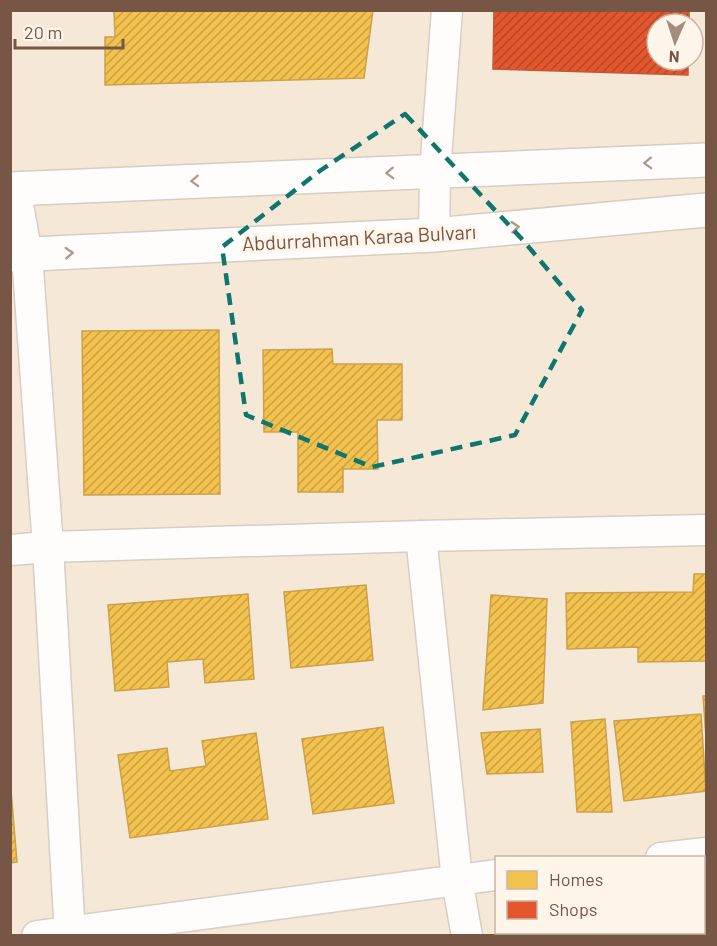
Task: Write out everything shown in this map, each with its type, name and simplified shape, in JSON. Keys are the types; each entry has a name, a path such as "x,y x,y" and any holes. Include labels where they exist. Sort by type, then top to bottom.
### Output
{"main road":[{"path":"13,189 706,160"},
{"name":"Abdurrahman Karaa Bulvarı","path":"19,255 434,235 706,210"}],"street":[{"path":"434,235 435,172 447,10"},
{"path":"13,189 48,547 69,933"},
{"path":"10,550 421,536 706,530"},
{"path":"421,536 457,880 467,936"},
{"path":"676,856 706,852"},
{"path":"37,936 495,875"}],"highlighted area":[{"path":"405,114 521,238 582,310 515,435 372,467 246,415 222,247 321,170"}],"shaded area":[{"path":"11,11 706,11 706,935 11,935"}],"building: Homes":[{"path":"114,10 373,10 364,78 105,85 105,37 115,37"},
{"path":"219,330 220,494 84,495 82,331"},
{"path":"332,349 333,364 402,364 402,420 377,420 378,469 343,469 343,492 298,492 298,432 264,432 263,350"},
{"path":"694,574 706,574 706,661 638,662 638,647 567,649 566,593 693,592"},
{"path":"366,585 373,660 291,668 284,592"},
{"path":"248,594 254,679 205,683 203,659 167,662 169,687 115,691 108,605"},
{"path":"491,595 547,599 543,703 483,710"},
{"path":"703,696 706,696 706,738"},
{"path":"701,714 706,791 624,801 614,721"},
{"path":"605,719 612,812 577,812 571,722"},
{"path":"383,727 394,803 313,814 302,739"},
{"path":"540,729 543,772 487,774 481,733"},
{"path":"256,733 268,819 130,838 118,755 167,748 170,771 206,766 202,741"},
{"path":"10,778 17,862 10,863"},
{"path":"706,913 706,936 674,936 674,934 705,934"},
{"path":"552,934 613,934 613,936 541,936"}],"building: Shops":[{"path":"494,10 689,10 689,12 645,12 645,72 688,72 688,75 493,69"}]}
